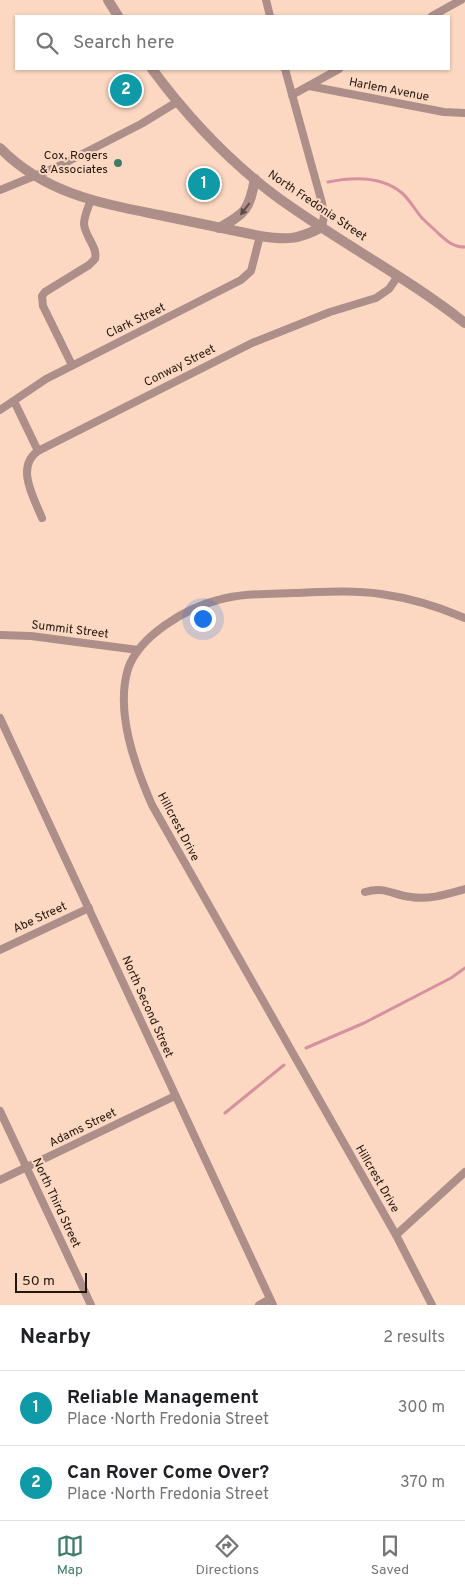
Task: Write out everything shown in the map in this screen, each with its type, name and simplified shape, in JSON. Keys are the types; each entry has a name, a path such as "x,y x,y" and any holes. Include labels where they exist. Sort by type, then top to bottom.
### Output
{"street":[{"path":"108,0 117,15"},
{"path":"266,0 270,15"},
{"path":"434,15 461,0"},
{"name":"North Fredonia Street","path":"153,70 177,102 208,135 255,179 322,227 432,298 465,323"},
{"path":"0,148 36,176 61,190 91,200 260,236 292,239 305,236 322,227 324,216 285,70"},
{"path":"292,95 337,70"},
{"name":"Harlem Avenue","path":"309,86 444,112 465,113"},
{"path":"0,190 36,176 142,124 177,102"},
{"path":"219,228 236,219 245,211 251,199 255,179"},
{"path":"72,365 43,306 42,296 45,292 89,265 95,259 95,251 84,223 91,200"},
{"name":"Clark Street","path":"0,410 46,378 241,280 251,271 260,236"},
{"name":"Conway Street","path":"38,451 252,343 330,312 376,298 389,289 398,276"},
{"path":"14,401 38,451 30,460 27,471 29,486 42,518"},
{"name":"Hillcrest Drive","path":"432,1305 396,1235 152,805 138,772 129,741 124,706 126,678 129,668 138,650 144,643 164,626 202,605 218,600 253,594 350,592 382,594 421,603 465,618"},
{"name":"Summit Street","path":"0,635 31,636 138,650"},
{"name":"North Second Street","path":"0,718 272,1302"},
{"path":"365,892 380,889 406,897 421,898 465,889"},
{"name":"Abe Street","path":"0,950 89,908"},
{"name":"Adams Street","path":"0,1180 175,1096"},
{"name":"North Third Street","path":"0,1111 91,1305"},
{"path":"396,1235 465,1172"},
{"path":"259,1305 272,1302"}],"waterway":[{"path":"328,182 366,179 394,187 405,196 422,218 445,239 454,245 465,247"},
{"path":"306,1048 364,1023 451,978 465,968"},
{"path":"225,1113 284,1065"}],"place":[{"name":"Can Rover Come Over?","path":"126,90"},
{"name":"Cox, Rogers & Associates","path":"118,163"},
{"name":"Reliable Management","path":"204,184"}]}
